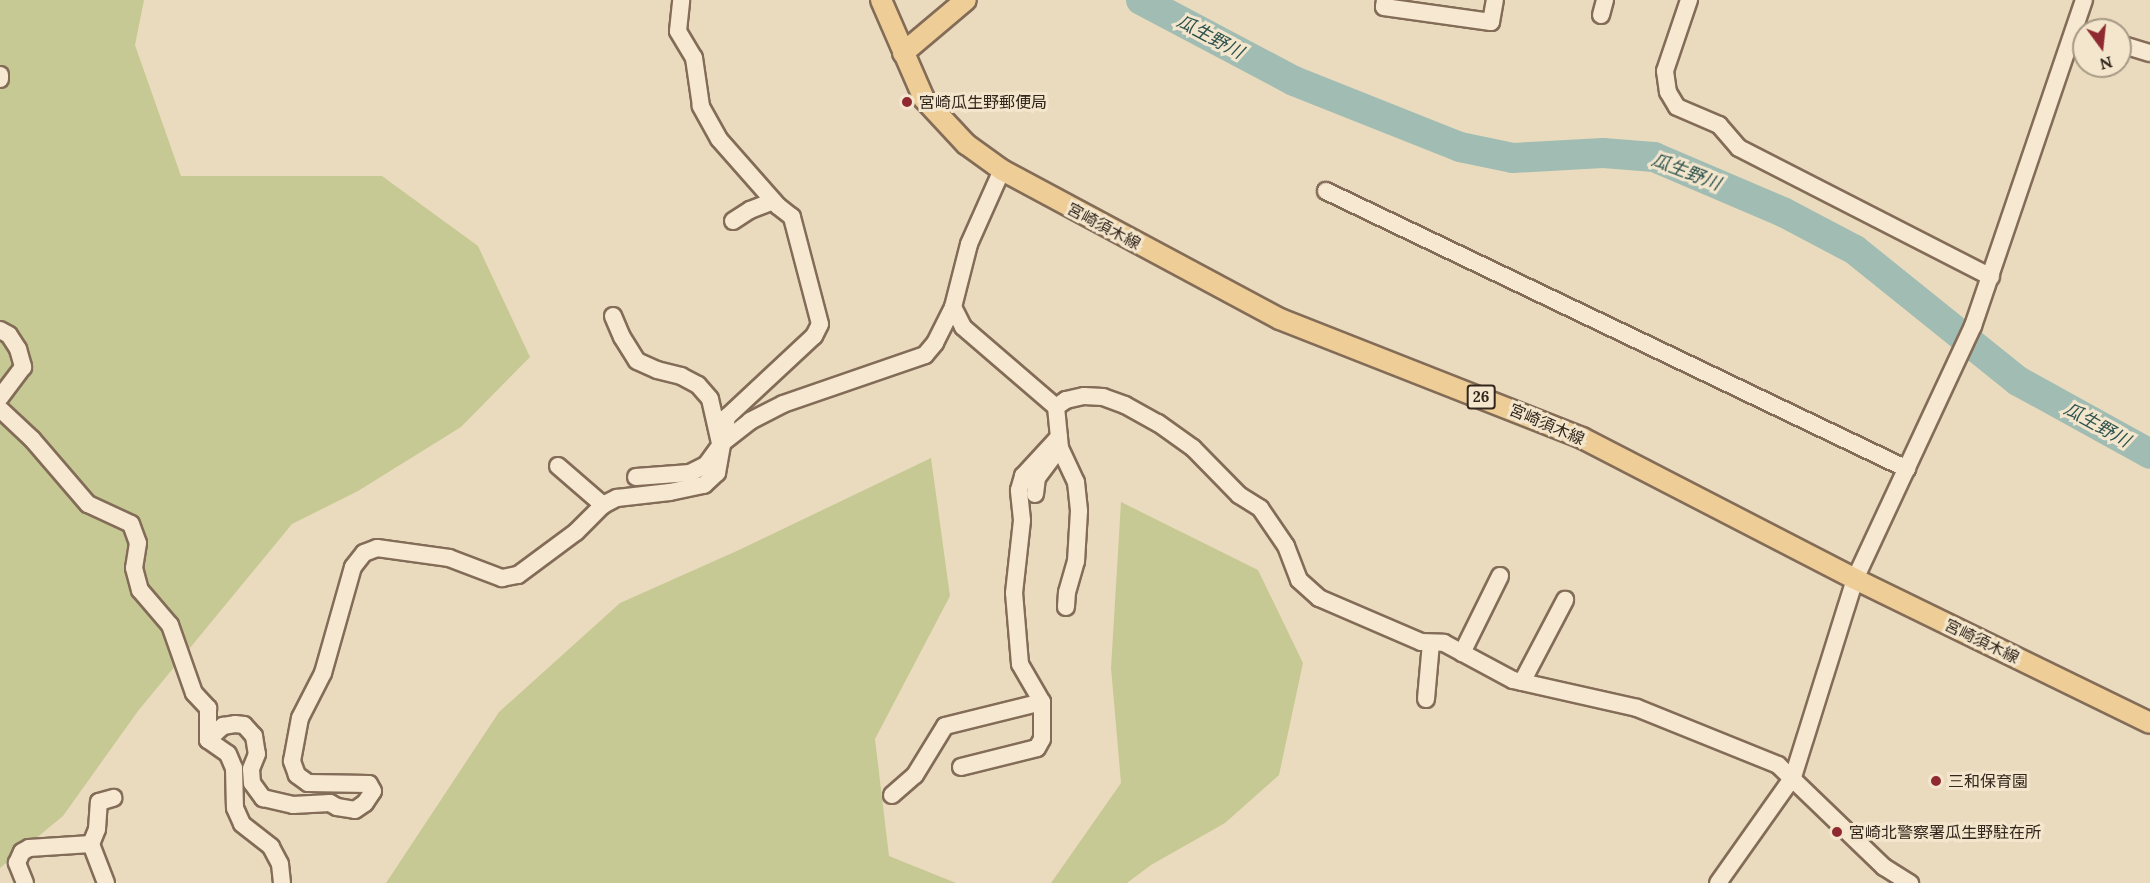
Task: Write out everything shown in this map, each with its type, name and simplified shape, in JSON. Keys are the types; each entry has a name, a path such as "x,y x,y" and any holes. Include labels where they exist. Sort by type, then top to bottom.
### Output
{"main road":[{"name":"宮崎須木線","path":"881,0 924,99 966,144 1002,170 1280,319 1582,438 1855,579 2150,723"},
{"path":"903,52 966,0"}],"street":[{"path":"208,740 223,726 244,725 254,736 257,754 251,769 252,783 263,798 293,806 330,803 337,807 355,810 365,803 373,791 369,784 308,783 297,776 292,761 300,718 323,673 353,567 364,553 377,548 449,558 502,578 518,575 576,532 603,505 617,498 670,492 704,484 717,473 728,417 814,336 820,324 792,217 773,201 719,139 701,106 694,58 678,31 681,0"},
{"path":"1385,0 1384,7 1491,22 1495,0"},
{"path":"1689,0 1665,71 1668,92 1677,107 1719,125 1739,148 1991,277"},
{"path":"2082,18 2084,0"},
{"path":"2132,48 2150,53"},
{"path":"1718,883 1793,777 1855,579 1973,326 2072,54"},
{"path":"636,477 690,473 706,465 721,444 750,421 783,404 925,355 935,343 953,308 969,244 1002,170"},
{"path":"1326,191 1907,468"},
{"path":"733,221 750,210 773,201"},
{"path":"953,308 963,327 1056,407 1059,443 1076,482 1079,511 1076,561 1066,592 1066,607"},
{"path":"613,316 637,361 657,370 681,376 698,385 710,399 721,444"},
{"path":"0,330 9,335 18,349 23,366 0,397"},
{"path":"1056,407 1066,400 1084,396 1103,397 1125,405 1158,423 1193,448 1239,495 1260,508 1286,546 1299,580 1319,598 1421,642 1444,643 1513,680 1637,708 1778,765 1793,777 1871,855 1910,883"},
{"path":"0,409 32,439 88,504 131,524 138,543 134,568 140,590 170,625 194,693 208,708 208,740"},
{"path":"1035,494 1037,478 1059,443"},
{"path":"961,767 1037,748 1042,740 1042,702 1020,664 1014,593 1022,520 1019,490 1023,476 1059,443"},
{"path":"558,466 603,505"},
{"path":"1462,653 1500,576"},
{"path":"1522,682 1565,600"},
{"path":"1426,699 1431,643"},
{"path":"892,795 915,775 945,726 1042,702"},
{"path":"208,740 228,754 234,768 235,808 242,824 270,847 280,864 282,883"},
{"path":"106,883 91,844 97,829 99,802 113,798"},
{"path":"25,883 17,863 22,852 29,848 91,844"}],"green space":[{"path":"0,0 144,0 135,45 181,176 382,176 478,246 530,357 461,427 358,491 292,524 138,711 63,816 0,868"},
{"path":"931,458 950,596 875,739 889,856 956,883 386,883 499,712 620,603 739,550"},
{"path":"1121,502 1258,570 1303,663 1279,775 1225,823 1151,865 1127,883 1051,883 1121,783 1111,668"}],"waterway":[{"name":"瓜生野川","path":"1141,0 1294,81 1460,147 1513,158 1603,153 1654,157 1783,212 1855,250 2018,381 2150,454"}],"place":[{"name":"宮崎瓜生野郵便局","path":"907,102"},
{"name":"三和保育園","path":"1936,781"},
{"name":"宮崎北警察署瓜生野駐在所","path":"1837,832"}]}
